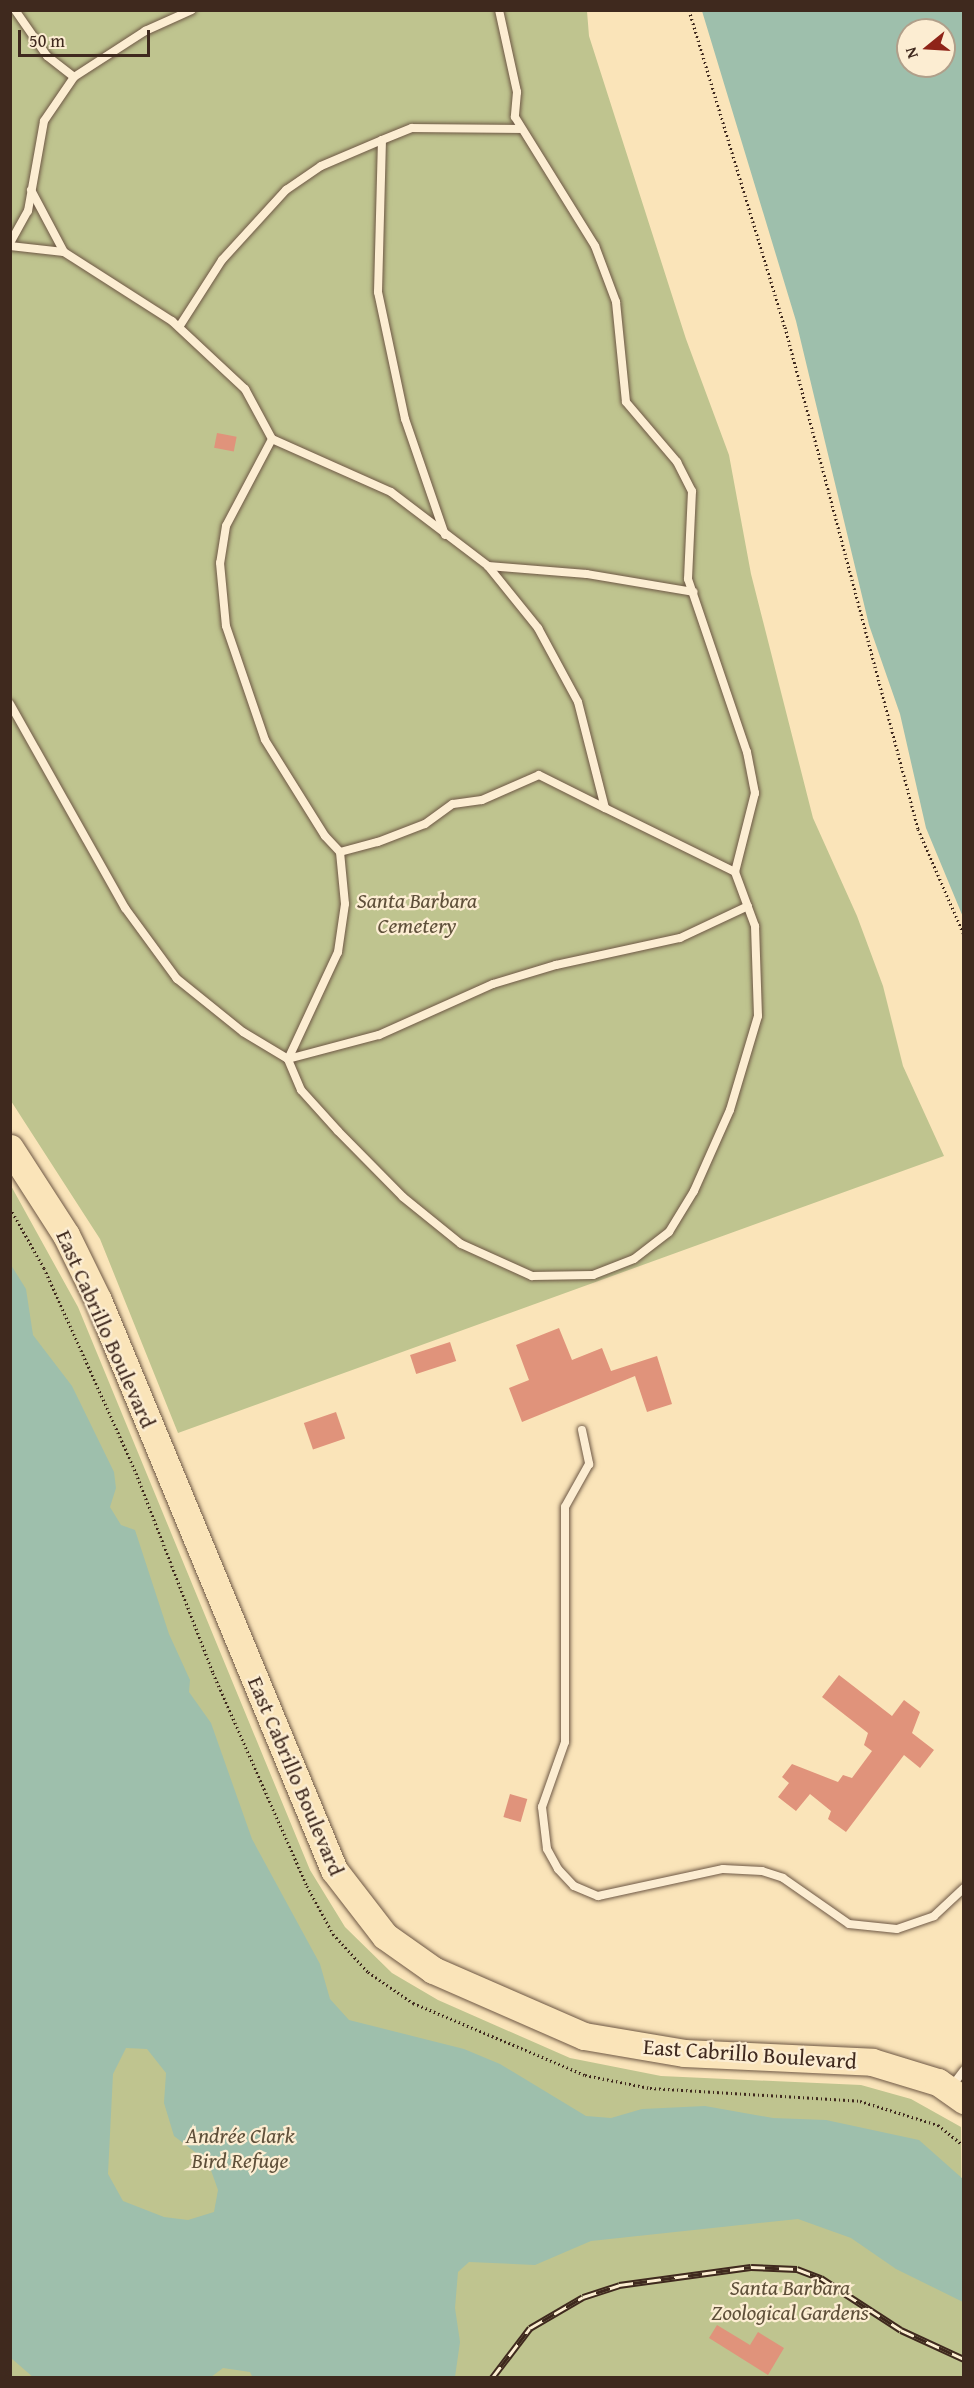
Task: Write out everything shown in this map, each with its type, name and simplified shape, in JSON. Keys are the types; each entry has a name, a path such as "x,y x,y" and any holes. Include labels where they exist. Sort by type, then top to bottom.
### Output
{"main road":[{"name":"East Cabrillo Boulevard","path":"10,1148 66,1235 98,1300 334,1870 385,1936 433,1970 584,2036 684,2053 872,2062 912,2071 959,2087"}],"lane":[{"path":"15,10 47,56 74,77"},
{"path":"192,10 145,31 74,77 44,121 28,211 10,244 64,252 179,327 245,389 272,439 391,492 488,566 538,628 579,702 605,808"},
{"path":"10,704 124,908 177,979 243,1032 288,1059 301,1090 338,1131 403,1197 461,1244 532,1276 593,1275 634,1259 669,1232 694,1191 730,1110 758,1016 755,926 735,872 755,793 747,752 688,579 692,491 677,462 626,402 616,302 596,246 515,117 517,92 499,10"},
{"path":"179,327 222,260 286,190 321,166 412,128 521,129"},
{"path":"382,140 378,292 405,419 445,535"},
{"path":"31,190 64,252"},
{"path":"272,439 226,526 220,563 226,626 265,740 292,789 340,852 345,904 338,952 288,1059"},
{"path":"488,566 587,574 693,592"},
{"path":"340,852 425,824 453,804 482,800 539,776 735,872"},
{"path":"288,1059 379,1035 493,984 545,968 680,938 748,906"},
{"path":"582,1430 589,1464 565,1507 565,1742 542,1807 547,1849 558,1869 574,1886 598,1896 723,1869 762,1871 783,1878 849,1923 897,1929 934,1916 963,1888"}],"path":[{"path":"689,10 785,327 918,829 963,935"},
{"path":"10,1208 44,1268 136,1473 205,1655 307,1886 333,1934 359,1963 413,2003 585,2075 650,2088 860,2102 938,2125 963,2146"},
{"path":"712,2378 717,2378"}],"green space":[{"name":"Santa Barbara Cemetery","path":"10,11 587,11 589,36 686,339 729,455 751,574 813,818 857,916 883,986 903,1066 944,1156 178,1433 100,1239 11,1101"},
{"name":"Andrée Clark Bird Refuge","path":"10,1184 78,1307 310,1870 345,1927 392,1973 438,2000 570,2058 661,2076 861,2085 911,2099 961,2127 963,2377 11,2377"}],"shaded area":[{"path":"702,11 963,11 963,917 926,828 900,714 869,625 796,321"},
{"name":"Andrée Clark Bird Refuge","path":"11,1265 26,1289 33,1335 72,1386 114,1472 116,1488 110,1507 121,1525 135,1530 169,1634 190,1680 189,1692 211,1723 252,1839 320,1964 330,1999 349,2020 464,2049 500,2064 586,2116 611,2118 642,2109 705,2106 773,2118 826,2120 919,2140 963,2179 963,2302 896,2269 851,2238 798,2219 591,2241 535,2265 469,2262 458,2272 455,2308 460,2342 455,2377 253,2378 250,2372 223,2368 211,2377 34,2378 11,2358","holes":["126,2048 147,2049 166,2073 164,2103 174,2136 208,2162 218,2190 214,2212 188,2220 164,2217 123,2201 108,2174 113,2074"]}],"building":[{"path":"217,433 237,437 234,452 214,448"},
{"path":"559,1328 572,1360 602,1348 611,1371 657,1356 672,1404 647,1412 635,1376 522,1422 509,1388 529,1380 516,1345"},
{"path":"450,1342 456,1361 416,1374 410,1355"},
{"path":"336,1412 345,1438 313,1450 304,1423"},
{"path":"839,1675 892,1716 904,1700 920,1712 912,1733 934,1750 920,1768 904,1755 846,1832 828,1819 831,1811 810,1794 796,1811 778,1797 789,1783 782,1777 792,1764 838,1782 843,1775 852,1778 872,1751 864,1745 868,1733 822,1697"},
{"path":"510,1794 527,1799 521,1822 503,1817"},
{"path":"717,2325 750,2345 758,2332 784,2348 768,2375 709,2338"}],"railway":[{"path":"492,2378 530,2328 583,2297 619,2285 751,2267 797,2269 821,2278 901,2330 964,2359"}],"park label":[{"name":"Santa Barbara Zoological Gardens","path":"790,2300"}]}
